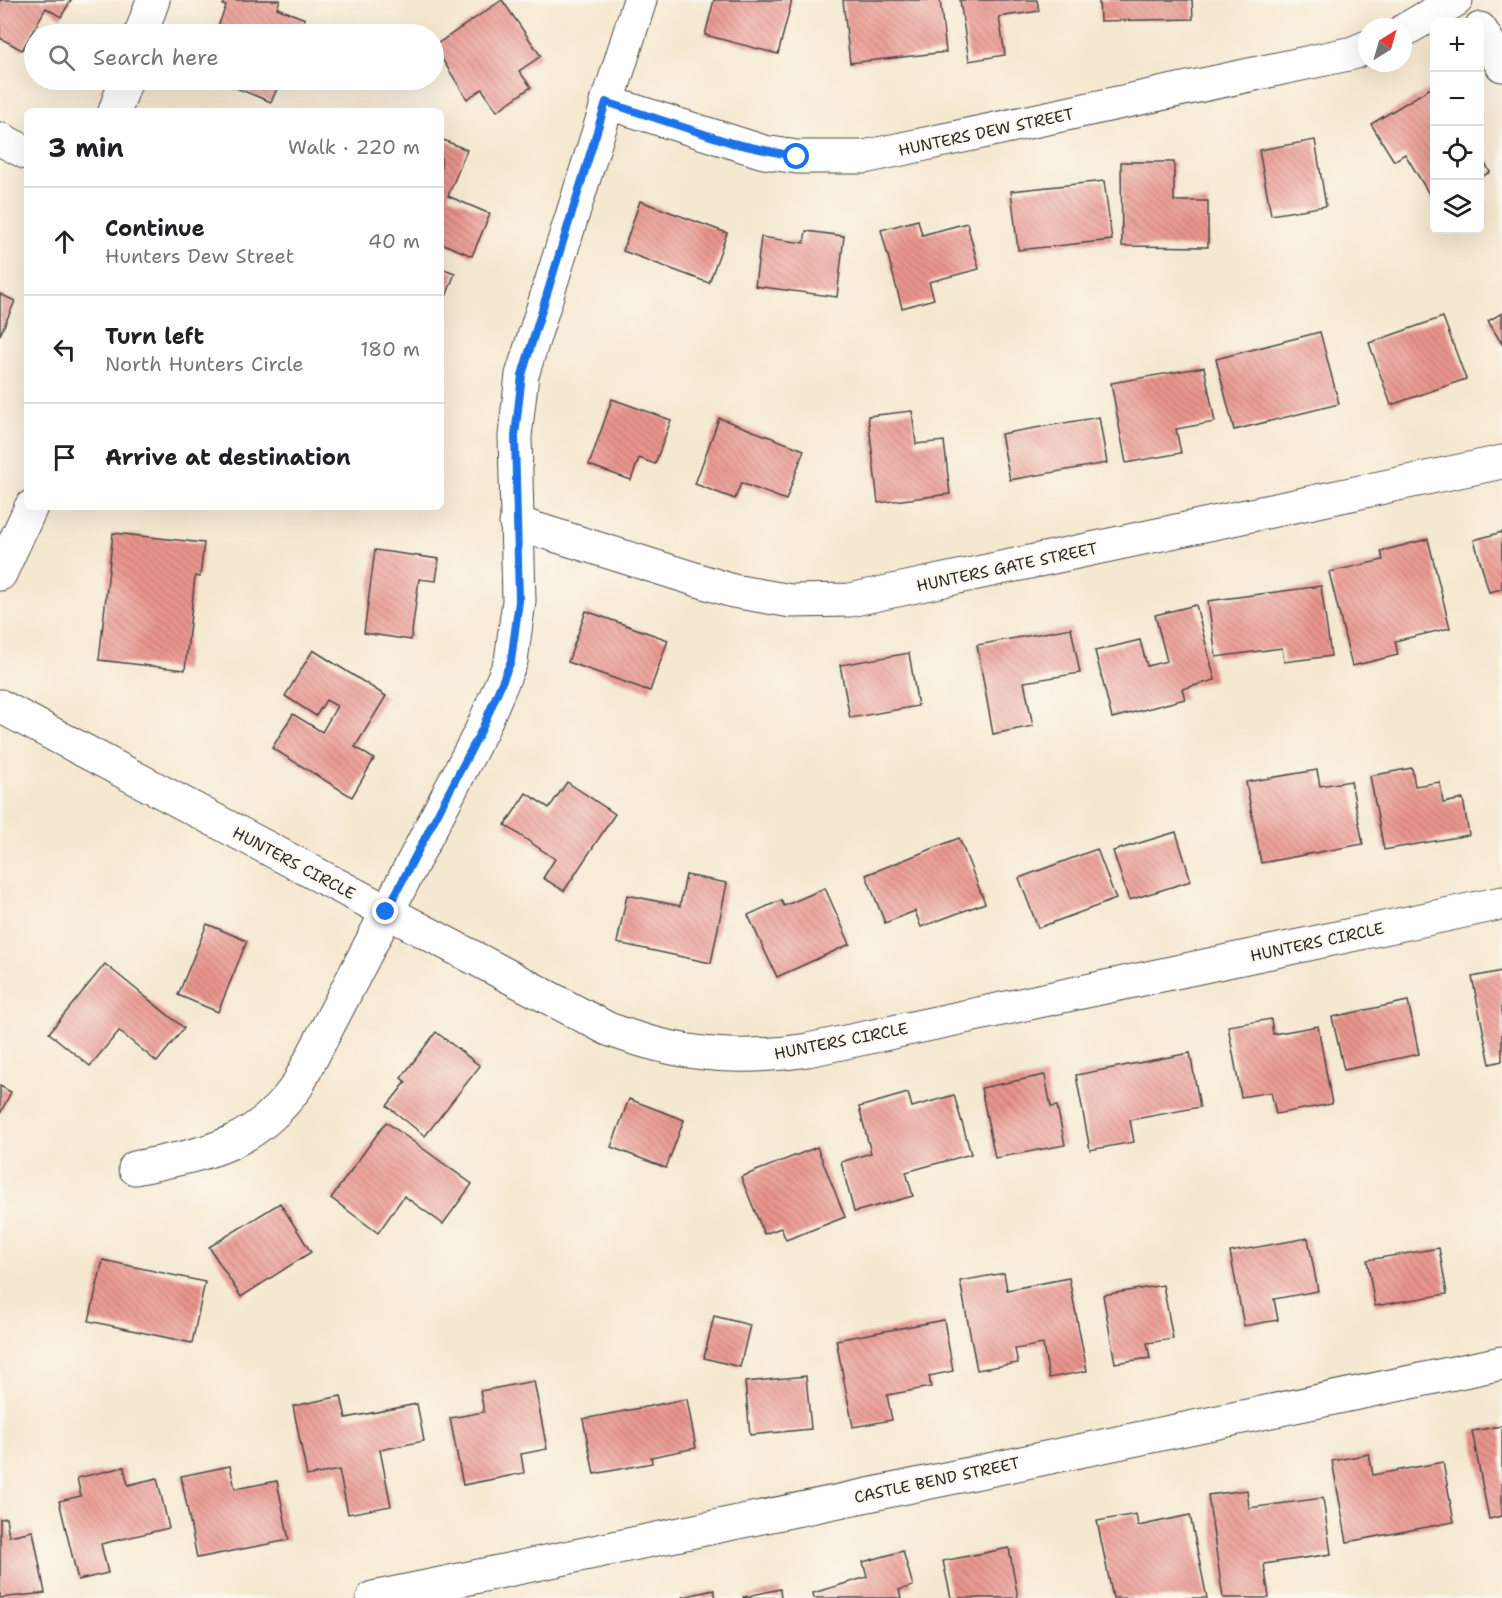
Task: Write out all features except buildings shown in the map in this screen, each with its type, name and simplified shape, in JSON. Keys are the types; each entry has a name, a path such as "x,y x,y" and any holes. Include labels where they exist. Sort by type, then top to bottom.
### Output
{"street":[{"path":"145,24 153,0"},
{"path":"135,1168 208,1153 252,1133 288,1099 297,1086 482,729 511,661 519,601 515,436 522,375 606,102 640,0"},
{"path":"1412,26 1456,0"},
{"path":"1461,0 1472,18"},
{"path":"1484,37 1502,65"},
{"name":"HUNTERS DEW STREET","path":"606,102 764,152 797,157 864,157 1358,51"},
{"path":"116,108 122,90"},
{"path":"0,139 24,151"},
{"name":"HUNTERS GATE STREET","path":"516,523 733,591 791,601 849,600 1502,462"},
{"path":"0,574 30,510"},
{"name":"HUNTERS CIRCLE","path":"0,706 608,1029 673,1050 706,1055 774,1055 808,1050 1502,903"},
{"name":"CASTLE BEND STREET","path":"373,1598 1502,1363"}],"route":[{"path":"386,912 482,729 511,661 519,601 515,436 522,375 606,102 732,143 764,152 797,157"}]}
